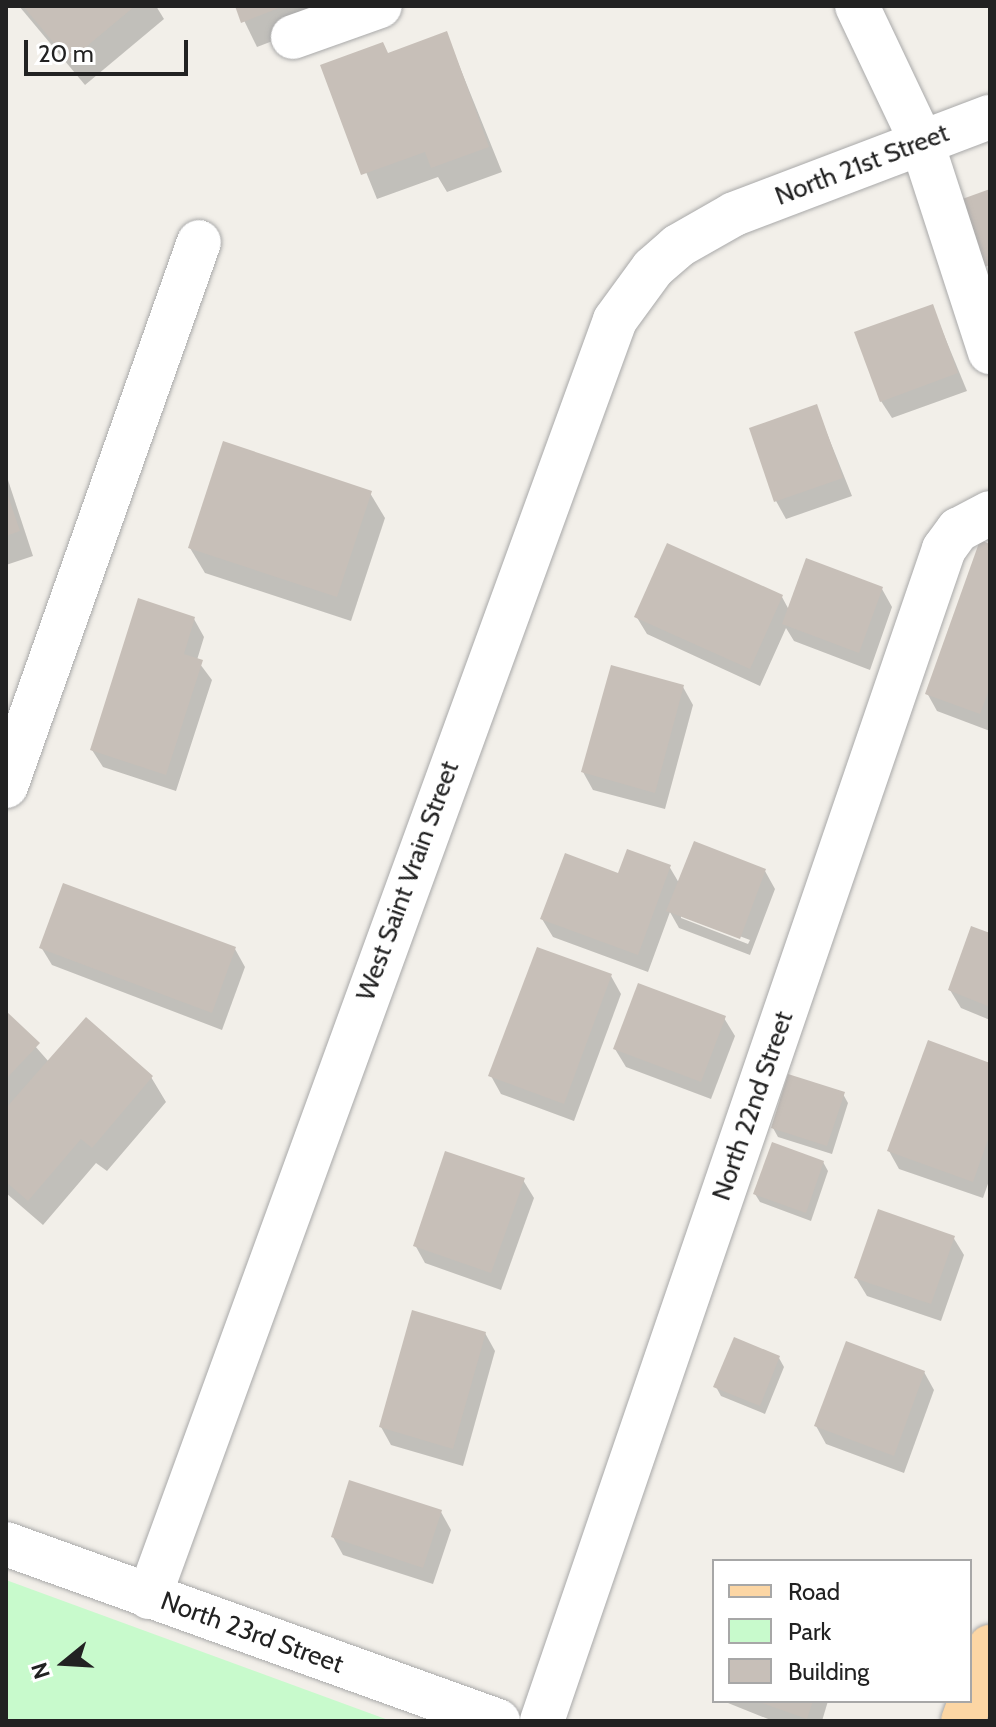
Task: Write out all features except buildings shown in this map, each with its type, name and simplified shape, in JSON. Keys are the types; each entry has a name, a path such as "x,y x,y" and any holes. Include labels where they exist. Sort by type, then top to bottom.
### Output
{"main road":[{"path":"972,1696 990,1647"}],"street":[{"path":"293,37 380,6"},
{"path":"857,6 922,143 990,352"},
{"name":"North 21st Street","path":"734,214 990,117"},
{"name":"West Saint Vrain Street","path":"149,1597 600,351 615,320 653,268 678,246 734,214"},
{"path":"6,786 199,242"},
{"name":"North 22nd Street","path":"542,1721 944,549 958,530 990,513"},
{"name":"North 23rd Street","path":"6,1544 498,1721"}],"green space":[{"path":"6,1580 391,1721 6,1721"}]}
